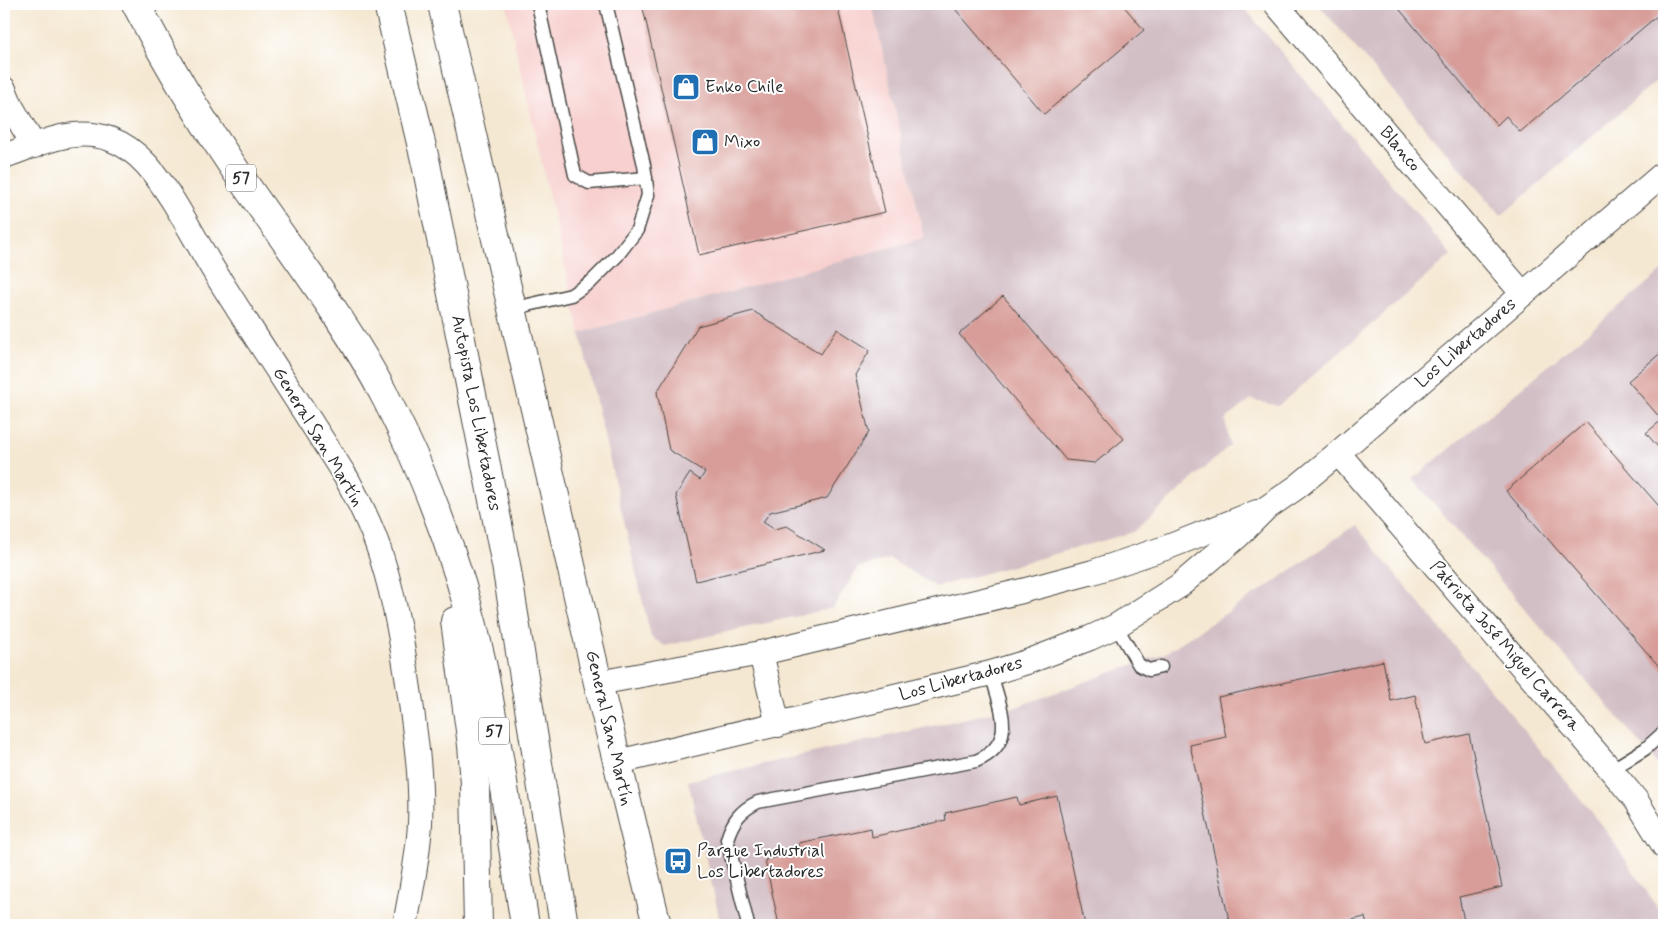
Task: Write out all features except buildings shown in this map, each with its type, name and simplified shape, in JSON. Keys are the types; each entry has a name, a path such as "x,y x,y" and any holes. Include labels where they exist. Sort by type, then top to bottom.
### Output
{"main road":[{"name":"57","path":"136,4 170,65 236,171 314,281 356,346 394,415 432,500 460,582 482,663 525,925"},
{"name":"Autopista Los Libertadores","path":"388,4 426,164 496,505 564,925"},
{"name":"General San Martín","path":"442,4 598,683 657,925"},
{"name":"57","path":"432,500 455,620 472,745 478,925"},
{"name":"Autopista Los Libertadores","path":"547,826 581,925"}],"street":[{"name":"Blanco","path":"1276,4 1523,294"},
{"path":"4,89 11,106 34,146"},
{"name":"General San Martín","path":"4,156 62,135 78,134 110,139 126,147 146,163 167,193 208,261 347,479 360,503 382,559 391,595 408,685 419,763 420,808 418,851 405,925"},
{"name":"Los Libertadores","path":"618,762 992,673 1063,649 1116,626 1186,580 1238,536 1265,509 1338,453 1664,173"},
{"name":"Patriota José Miguel Carrera","path":"1338,453 1636,800 1664,846"},
{"name":"Los Libertadores","path":"598,683 761,653 1022,591 1093,572 1168,547 1265,509"},
{"path":"761,653 778,725"}],"lane":[{"path":"538,4 575,175 589,183 646,178"},
{"path":"511,309 571,295 592,281 617,256 637,230 648,194 646,178 606,4"},
{"path":"1116,626 1138,665 1149,670 1160,667"},
{"path":"748,925 727,839 731,826 738,815 758,802 976,761 986,756 996,748 1002,739 1004,728 992,673"},
{"path":"1611,770 1645,749 1664,732"}],"shaded area":[{"path":"506,4 872,4 924,238 580,333"},
{"path":"872,4 1241,4 1451,255 1278,406 1251,399 1225,420 1230,445 1134,532 936,587 890,559 858,568 833,608 665,646 651,637 580,333 924,238"},
{"path":"1318,4 1664,4 1664,74 1501,216"},
{"path":"1664,269 1664,773 1413,479"},
{"path":"1355,525 1603,826 1659,910 1661,925 721,925 688,781 1016,707 1165,653 1274,582"}],"place":[{"name":"Enko Chile","path":"686,87"},
{"name":"Mixo","path":"705,142"},
{"name":"Parque Industrial Los Libertadores","path":"678,861"}]}
